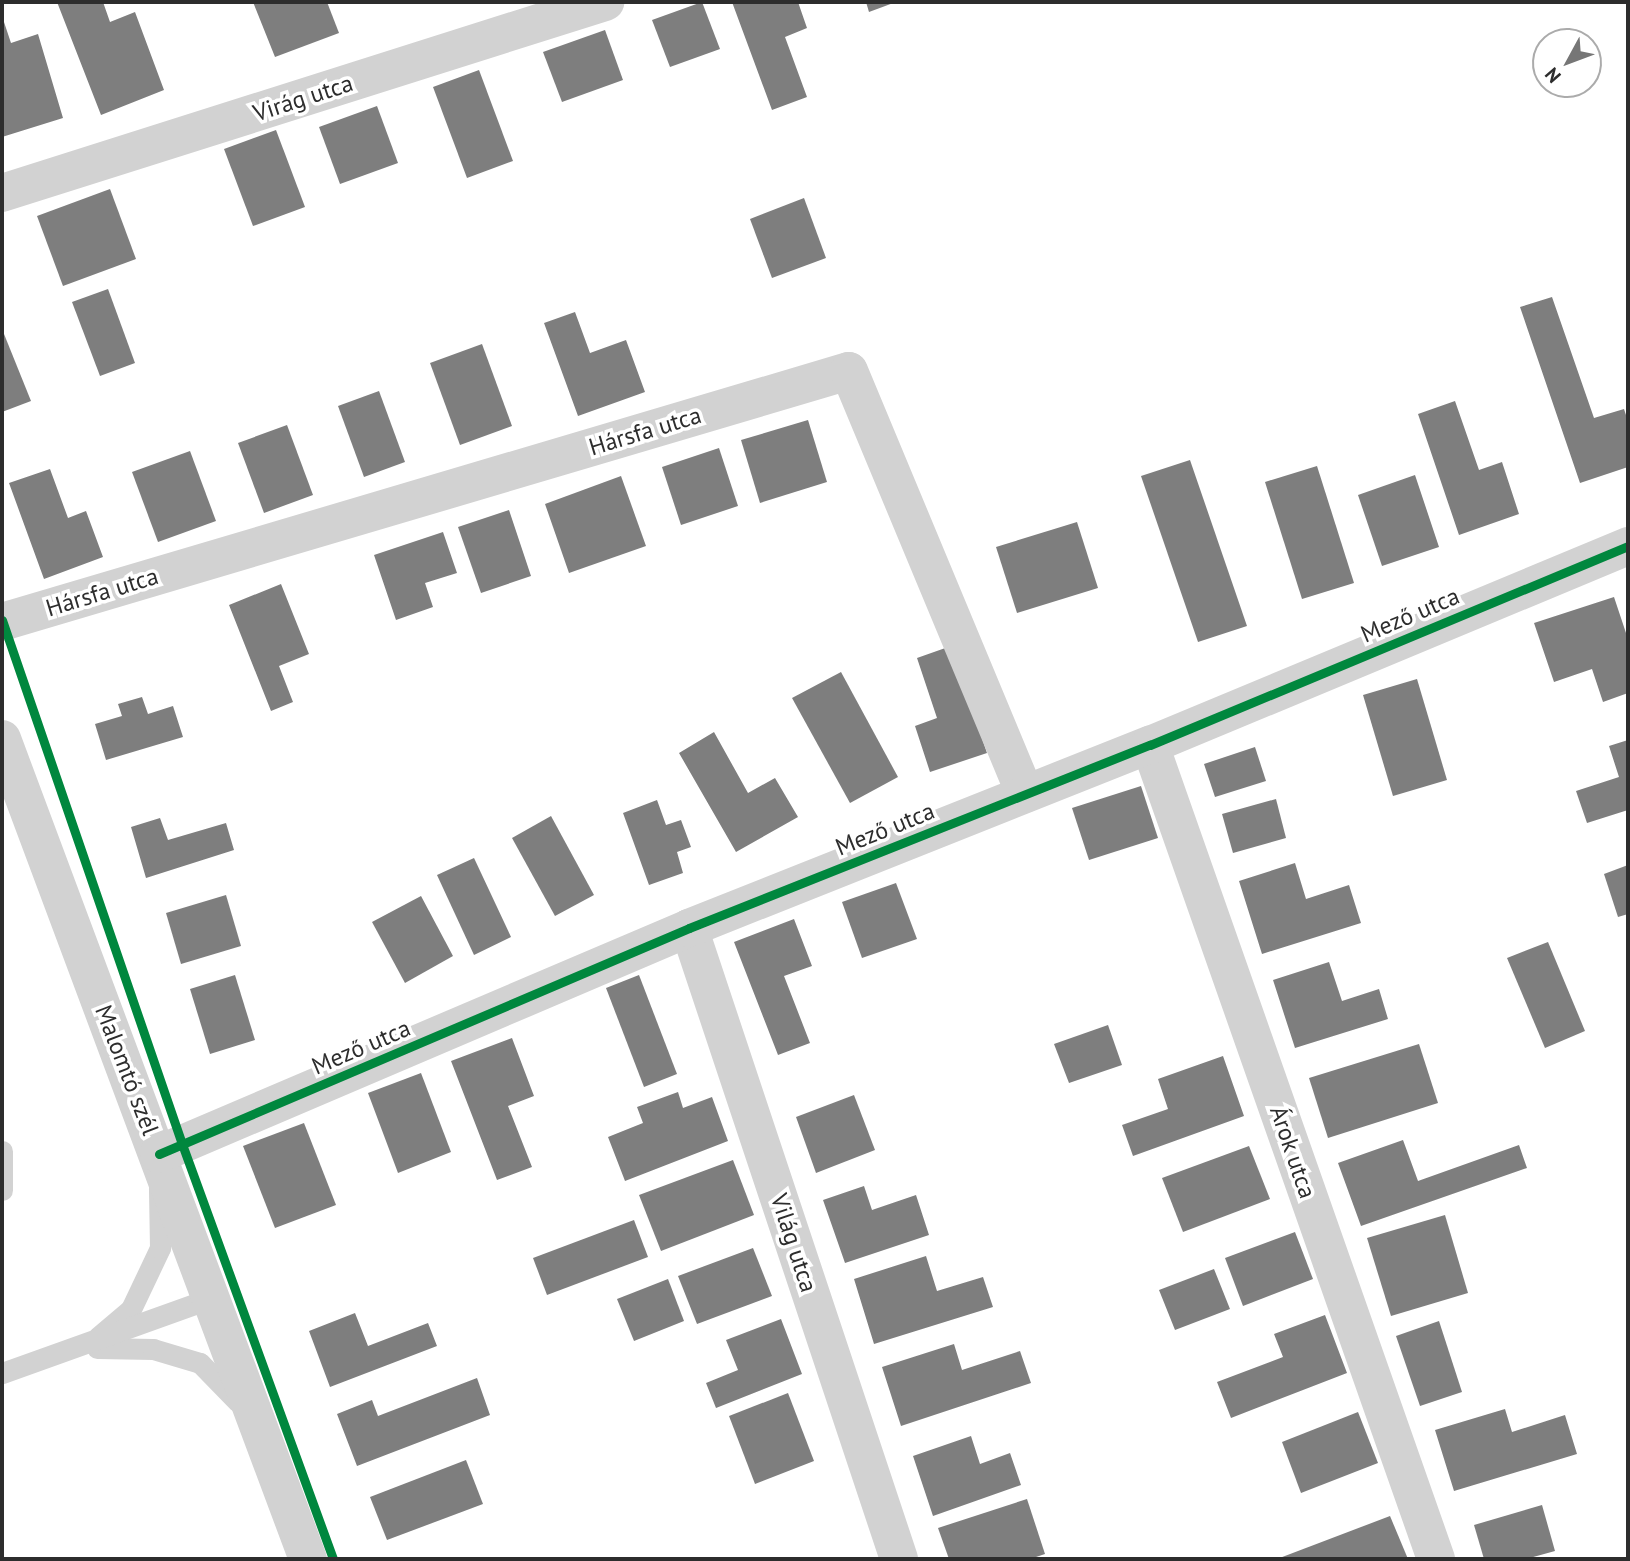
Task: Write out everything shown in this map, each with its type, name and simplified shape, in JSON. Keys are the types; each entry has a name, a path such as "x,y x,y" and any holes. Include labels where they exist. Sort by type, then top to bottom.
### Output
{"street":[{"name":"Virág utca","path":"2,193 605,2"},
{"name":"Hársfa utca","path":"2,622 849,371 1025,794"},
{"name":"Mező utca","path":"159,1154 689,928 1150,745 1627,549"},
{"name":"Malomtó szél","path":"2,739 214,1297 308,1559"},
{"name":"Árok utca","path":"1150,745 1436,1559"},
{"name":"Világ utca","path":"689,928 899,1559"}],"lane":[{"path":"2,1151 2,1190"},
{"path":"84,1348 131,1309 160,1248 159,1154"},
{"path":"2,1373 84,1348 214,1297"},
{"path":"84,1348 153,1349 200,1363 226,1385 264,1437"}],"building":[{"path":"57,2 103,2 110,22 135,12 164,90 101,115"},
{"path":"253,2 327,2 339,33 275,57"},
{"path":"702,2 720,49 670,67 652,20"},
{"path":"732,2 798,2 807,28 785,37 807,97 772,110"},
{"path":"866,2 896,2 869,12"},
{"path":"2,16 11,43 38,34 63,118 2,137"},
{"path":"605,30 623,80 562,102 543,52"},
{"path":"479,70 513,161 467,178 433,87"},
{"path":"377,106 398,163 340,184 319,127"},
{"path":"276,130 305,207 253,226 224,149"},
{"path":"110,189 136,259 63,286 37,216"},
{"path":"804,198 826,258 772,278 750,219"},
{"path":"108,289 135,363 100,376 72,302"},
{"path":"1552,297 1594,418 1624,409 1628,421 1628,467 1580,483 1520,307"},
{"path":"575,312 590,353 626,340 645,392 578,416 544,323"},
{"path":"2,329 31,401 2,412"},
{"path":"482,344 512,426 460,445 430,363"},
{"path":"379,391 405,462 364,477 338,406"},
{"path":"1455,401 1479,470 1502,462 1519,514 1459,535 1418,414"},
{"path":"808,420 827,482 760,503 741,440"},
{"path":"287,425 313,495 264,513 238,443"},
{"path":"719,448 738,506 681,525 662,467"},
{"path":"190,451 216,521 158,542 132,472"},
{"path":"1190,460 1247,626 1198,642 1141,476"},
{"path":"1317,466 1354,583 1302,599 1265,482"},
{"path":"50,469 68,518 86,511 103,557 44,579 9,483"},
{"path":"1415,475 1439,547 1382,566 1358,495"},
{"path":"621,476 646,546 569,573 545,504"},
{"path":"509,510 531,576 481,593 458,527"},
{"path":"1077,522 1098,588 1017,613 996,547"},
{"path":"443,532 457,573 425,583 433,607 396,620 374,555"},
{"path":"281,584 309,654 279,666 293,702 271,711 229,605"},
{"path":"1614,597 1628,639 1628,693 1603,702 1592,669 1554,682 1534,623"},
{"path":"951,646 987,753 930,772 915,726 937,718 917,658"},
{"path":"841,672 898,777 850,803 792,698"},
{"path":"1417,679 1447,780 1393,796 1363,695"},
{"path":"142,697 148,714 173,706 183,737 106,760 95,724 122,716 118,704"},
{"path":"714,732 748,793 775,778 798,817 736,852 679,753"},
{"path":"1628,740 1628,810 1587,823 1576,791 1619,777 1609,746"},
{"path":"1255,747 1266,781 1215,797 1204,764"},
{"path":"1141,786 1158,838 1089,860 1072,808"},
{"path":"1276,799 1286,838 1233,853 1222,814"},
{"path":"657,800 666,825 681,820 691,847 677,852 683,873 649,885 623,813"},
{"path":"551,816 594,895 555,916 512,838"},
{"path":"160,818 168,840 226,823 234,850 146,878 131,827"},
{"path":"474,858 511,937 474,955 437,875"},
{"path":"1295,863 1306,899 1349,885 1361,923 1262,954 1239,881"},
{"path":"1628,865 1628,914 1618,917 1604,874"},
{"path":"896,883 917,939 862,958 842,902"},
{"path":"226,895 241,946 181,964 166,913"},
{"path":"421,896 453,956 405,983 372,922"},
{"path":"794,919 812,966 784,976 810,1043 778,1055 734,942"},
{"path":"1548,942 1585,1031 1545,1048 1507,958"},
{"path":"1329,962 1342,1001 1379,989 1388,1019 1295,1048 1273,980"},
{"path":"235,975 255,1040 210,1054 190,989"},
{"path":"639,975 677,1074 644,1087 606,988"},
{"path":"1108,1025 1122,1065 1069,1083 1054,1044"},
{"path":"512,1038 534,1096 508,1106 532,1167 497,1180 451,1061"},
{"path":"1419,1044 1438,1103 1328,1138 1309,1078"},
{"path":"1223,1056 1244,1116 1133,1156 1122,1125 1168,1109 1158,1079"},
{"path":"421,1073 451,1152 398,1173 368,1093"},
{"path":"678,1092 683,1108 712,1097 728,1141 625,1181 608,1137 643,1123 637,1107"},
{"path":"854,1095 875,1150 816,1173 796,1117"},
{"path":"304,1123 336,1205 275,1228 243,1146"},
{"path":"1403,1140 1418,1181 1519,1145 1527,1168 1361,1226 1338,1163"},
{"path":"1249,1146 1270,1199 1183,1232 1162,1178"},
{"path":"733,1160 754,1215 661,1251 639,1195"},
{"path":"864,1186 872,1210 916,1195 929,1235 845,1263 823,1200"},
{"path":"1445,1215 1468,1293 1391,1316 1367,1238"},
{"path":"634,1220 648,1257 547,1295 533,1258"},
{"path":"1295,1232 1313,1279 1243,1306 1225,1258"},
{"path":"753,1248 772,1296 697,1324 678,1276"},
{"path":"926,1256 937,1291 983,1277 993,1307 874,1344 854,1279"},
{"path":"1214,1269 1230,1309 1175,1330 1159,1290"},
{"path":"668,1279 684,1321 634,1341 617,1299"},
{"path":"355,1313 368,1346 428,1323 437,1346 330,1387 309,1331"},
{"path":"1325,1315 1347,1373 1231,1418 1217,1382 1283,1357 1274,1334"},
{"path":"781,1319 802,1374 716,1408 706,1383 738,1370 726,1340"},
{"path":"1439,1321 1462,1392 1420,1406 1396,1336"},
{"path":"954,1344 962,1370 1020,1351 1031,1383 901,1426 882,1367"},
{"path":"477,1378 490,1415 357,1466 337,1414 372,1400 378,1416"},
{"path":"788,1393 814,1461 755,1484 729,1416"},
{"path":"1505,1409 1512,1432 1565,1415 1577,1454 1454,1491 1435,1430"},
{"path":"1358,1412 1378,1463 1301,1493 1282,1442"},
{"path":"971,1436 980,1464 1010,1453 1021,1485 933,1516 913,1456"},
{"path":"466,1460 483,1504 387,1540 370,1497"},
{"path":"1027,1499 1045,1554 1030,1559 949,1559 938,1528"},
{"path":"1542,1505 1555,1551 1526,1559 1484,1559 1474,1525"},
{"path":"1390,1516 1408,1559 1277,1559"}],"cycle path":[{"path":"159,1154 689,928 1150,745 1628,546"},
{"path":"2,620 182,1144 333,1559"}]}
